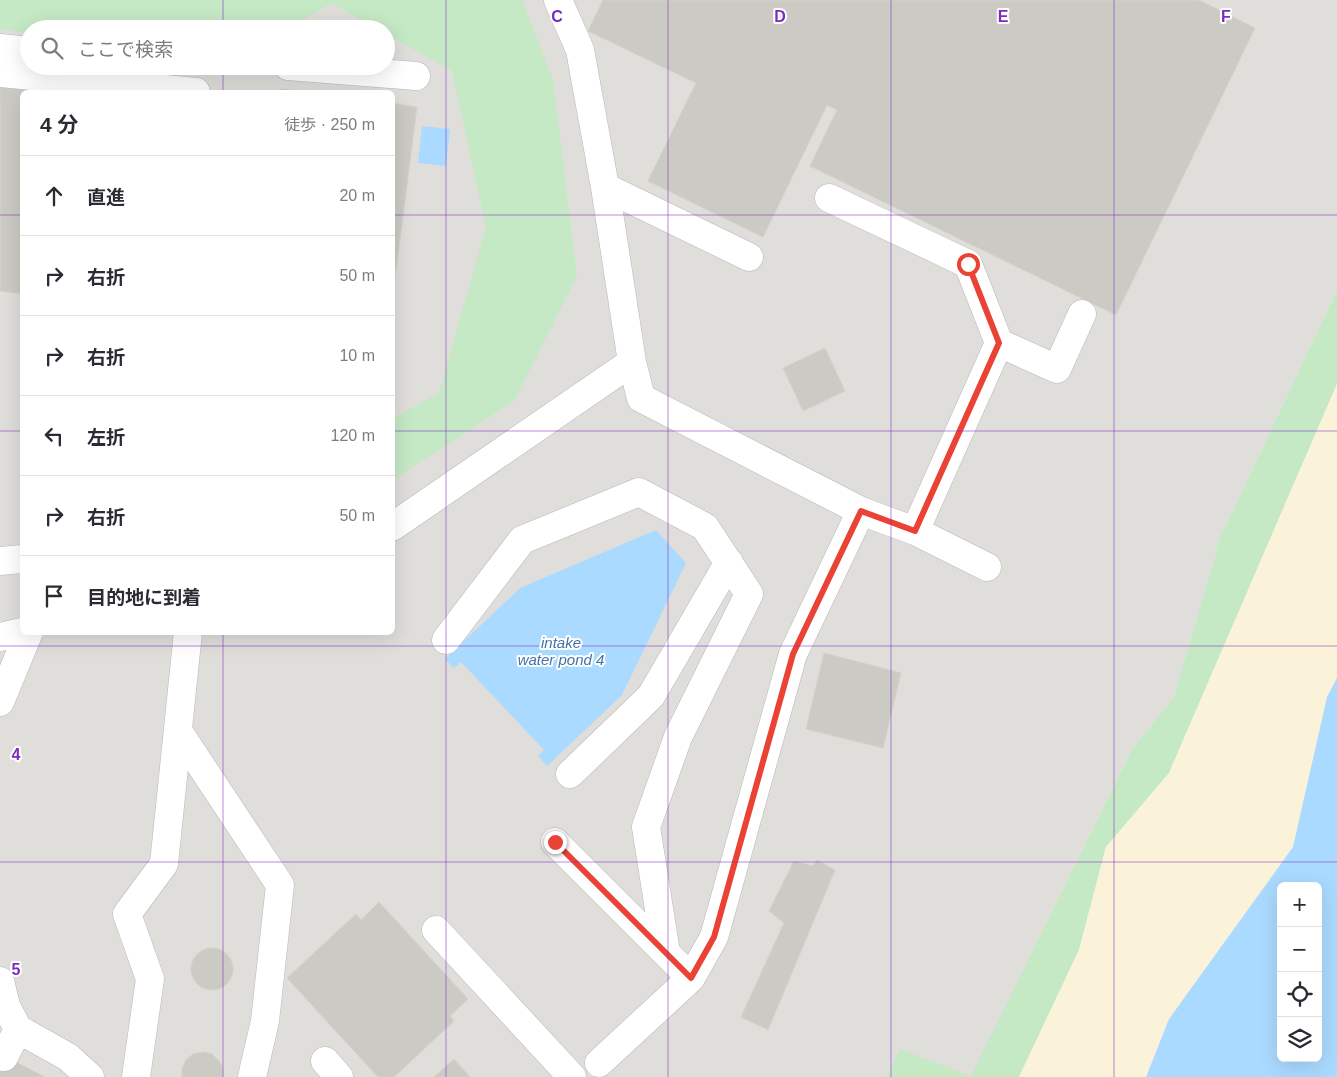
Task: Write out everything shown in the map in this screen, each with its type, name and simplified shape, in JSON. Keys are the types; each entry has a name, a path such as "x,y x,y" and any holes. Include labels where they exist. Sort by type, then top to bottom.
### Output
{"lane":[{"path":"558,0 580,50 632,362 641,398 861,511 915,531 987,567"},
{"path":"0,48 20,50"},
{"path":"0,73 20,75"},
{"path":"395,74 416,76"},
{"path":"21,75 175,90"},
{"path":"604,187 749,257"},
{"path":"829,198 968,264 999,343 1057,369 1082,314"},
{"path":"915,531 999,343"},
{"path":"395,525 632,362"},
{"path":"446,640 522,540 639,492 706,527 749,594 678,737 646,827 666,953"},
{"path":"599,1072 691,978 714,937 793,654 861,511"},
{"path":"0,561 20,559"},
{"path":"570,774 651,696 729,562"},
{"path":"0,637 20,632"},
{"path":"0,702 28,635"},
{"path":"136,1077 150,979 127,914 164,864 188,635"},
{"path":"178,731 280,884 265,1021 252,1077"},
{"path":"555,842 691,978"},
{"path":"436,930 572,1077"},
{"path":"4,1057 6,1006"},
{"path":"6,1006 90,1077"}],"shaded area":[{"path":"0,0 1337,0 1337,290 1220,538 1174,697 1131,751 1029,958 976,1077 0,1077"}],"green space":[{"path":"0,0 522,0 553,80 577,276 514,401 395,479 395,417 439,393 486,227 452,71 395,39 395,20 361,20 331,3 303,20 20,20 20,32 0,29"},
{"path":"1337,290 1337,384 1169,773 1106,847 1079,950 1019,1077 887,1077 900,1049 971,1076 1131,751 1174,697 1220,538"}],"sand":[{"path":"1337,384 1337,678 1327,697 1293,847 1169,1019 1146,1077 1019,1077 1079,950 1106,847 1169,773"}],"water":[{"path":"422,126 450,129 446,166 418,163"},
{"name":"intake water pond 4","path":"656,530 686,563 622,695 547,766 538,756 544,750 461,662 454,668 445,659 520,588"},
{"path":"1337,678 1337,1077 1146,1077 1169,1019 1293,847 1327,697"}],"building":[{"path":"603,0 1199,0 1255,28 1116,315 810,166 837,110 827,105 763,237 648,181 696,83 588,31"},
{"path":"0,86 35,90 20,90 20,294 0,291"},
{"path":"395,103 417,107 395,278"},
{"path":"825,348 845,391 803,411 783,368"},
{"path":"824,653 901,673 883,748 806,729"},
{"path":"817,860 835,870 768,1030 741,1017 784,923 769,911 794,861 813,866"},
{"path":"379,902 468,999 450,1016 454,1021 394,1077 378,1077 287,978 356,914 361,920"},
{"path":"208,948 216,948 227,954 233,969 227,984 216,990 208,990 197,984 191,973 191,965 197,954"},
{"path":"203,1052 212,1054 219,1061 223,1069 223,1077 182,1077 182,1069 186,1060 193,1054"},
{"path":"0,1054 45,1077 0,1077"},
{"path":"454,1059 470,1077 434,1077"}],"route":[{"path":"555,842 691,978 714,937 793,654 861,511 915,531 999,343 968,264"}]}
